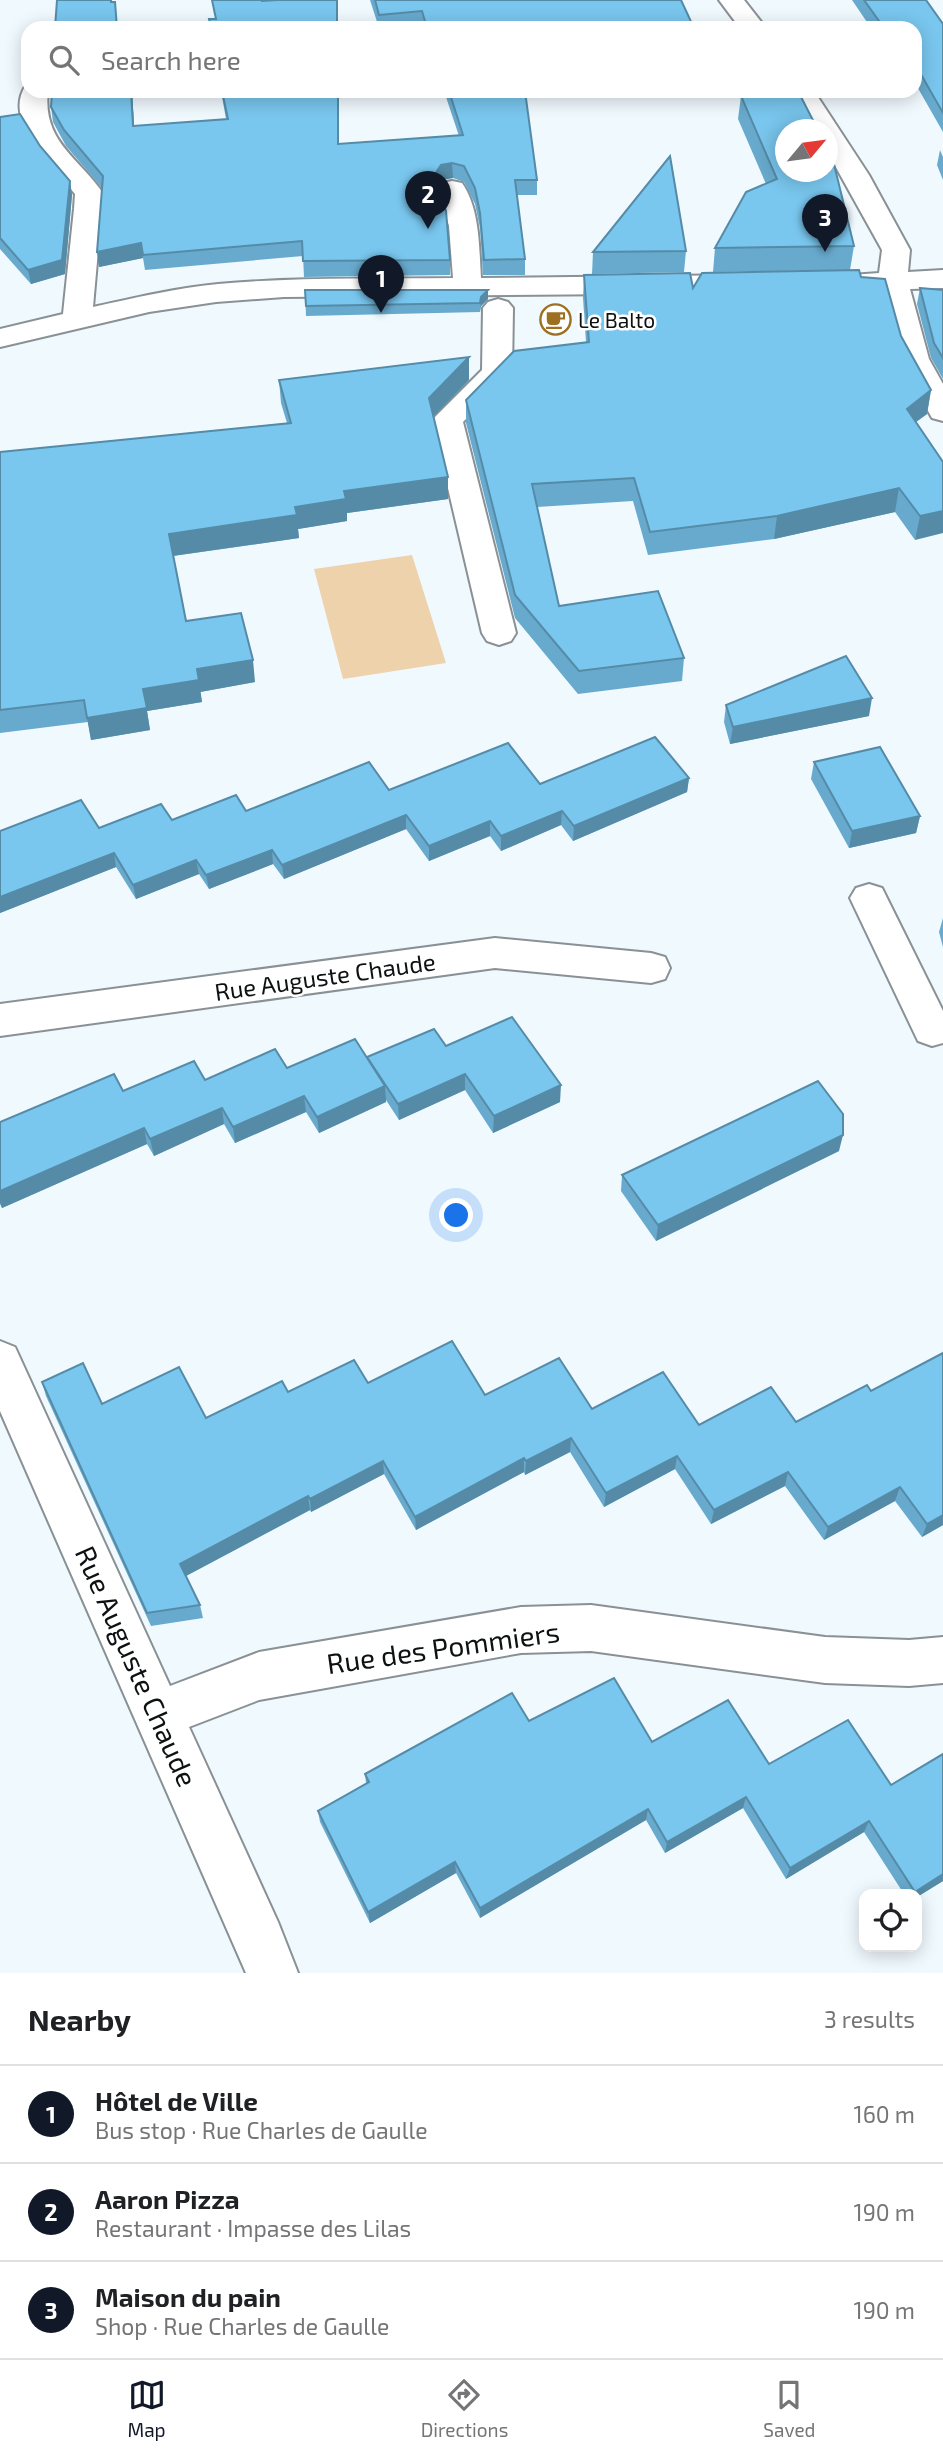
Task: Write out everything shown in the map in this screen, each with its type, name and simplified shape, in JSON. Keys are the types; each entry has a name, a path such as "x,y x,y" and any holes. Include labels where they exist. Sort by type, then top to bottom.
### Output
{"street":[{"path":"732,0 748,21"},
{"path":"33,98 37,132 89,193 86,240 77,286 78,319"},
{"path":"806,98 856,175 896,250 893,280 914,359 943,411"},
{"path":"452,189 463,226 468,288"},
{"path":"0,338 149,303 216,293 369,286 468,288 792,284 943,279"},
{"path":"498,308 497,372 447,421 499,633"},
{"path":"912,350 943,351"},
{"path":"869,898 932,1030 943,1027"},
{"name":"Rue Auguste Chaude","path":"0,1020 495,953 651,968"},
{"name":"Rue Auguste Chaude","path":"0,1361 272,1973"},
{"name":"Rue des Pommiers","path":"159,1714 259,1676 521,1630 591,1628 825,1660 908,1663 943,1660"}],"shaded area":[{"path":"412,555 446,663 343,679 314,569"}],"building":[{"path":"57,0 115,2 116,21 56,21"},
{"path":"212,0 337,0 337,21 209,19 216,19"},
{"path":"375,0 681,0 691,21 425,21 422,11 379,15"},
{"path":"864,0 926,0 943,24 943,113 922,76 922,21 879,21"},
{"path":"52,98 131,98 133,126 228,119 224,98 338,98 338,144 463,135 451,98 526,98 537,180 515,180 525,259 484,260 475,188 464,166 452,163 441,165 435,174 446,211 450,260 303,261 302,241 143,255 141,243 97,252 103,176 64,130 51,107"},
{"path":"742,98 802,98 812,119 775,119 775,174"},
{"path":"20,114 40,146 70,181 62,260 28,270 0,238 0,117"},
{"path":"670,156 686,251 593,252"},
{"path":"775,180 775,182 838,181 854,246 715,248 746,192"},
{"path":"859,270 861,277 885,279 901,336 931,390 907,409 943,462 943,511 920,516 899,488 777,516 650,532 634,478 532,484 559,606 658,591 684,658 579,671 515,595 466,400 514,351 589,342 584,275 690,273 693,288 702,273"},
{"path":"920,288 943,290 943,358 934,343"},
{"path":"305,290 488,290 481,297 480,303 306,306"},
{"path":"469,357 429,398 448,477 344,491 346,499 295,507 297,515 169,534 186,621 241,613 253,660 197,669 199,680 143,689 147,708 87,718 84,700 0,710 0,452 291,423 279,380"},
{"path":"846,656 872,698 733,727 726,705"},
{"path":"655,737 689,778 574,826 562,811 501,836 490,821 429,846 406,815 282,865 272,850 206,875 196,860 133,885 114,853 0,897 0,831 81,800 99,828 161,804 172,820 236,795 246,811 369,762 389,790 508,743 540,784"},
{"path":"880,747 920,816 852,831 814,762"},
{"path":"512,1017 561,1085 494,1116 465,1074 398,1104 367,1057 434,1029 446,1046"},
{"path":"355,1039 385,1086 317,1117 304,1096 233,1127 222,1108 150,1139 144,1128 0,1191 0,1122 114,1074 123,1091 194,1061 205,1080 275,1049 287,1068"},
{"path":"818,1081 843,1114 843,1135 658,1225 622,1175"},
{"path":"452,1341 485,1395 559,1358 592,1409 663,1372 699,1425 771,1387 796,1422 867,1385 871,1391 943,1353 943,1515 927,1524 900,1487 828,1527 788,1472 714,1510 677,1456 606,1493 571,1438 526,1461 524,1458 415,1517 383,1461 310,1499 308,1496 180,1564 200,1605 147,1613 42,1382 83,1363 102,1404 179,1367 206,1418 282,1381 288,1392 354,1360 368,1383"},
{"path":"614,1678 652,1742 728,1700 769,1764 848,1720 891,1785 943,1754 943,1874 920,1889 913,1889 869,1821 790,1868 746,1797 667,1842 648,1809 480,1908 455,1862 368,1912 318,1811 369,1782 365,1774 512,1693 529,1721"}],"place":[{"name":"Aaron Pizza","path":"428,229"},
{"name":"Maison du pain","path":"825,252"},
{"name":"Hôtel de Ville","path":"381,313"},
{"name":"Le Balto","path":"555,319"}]}
